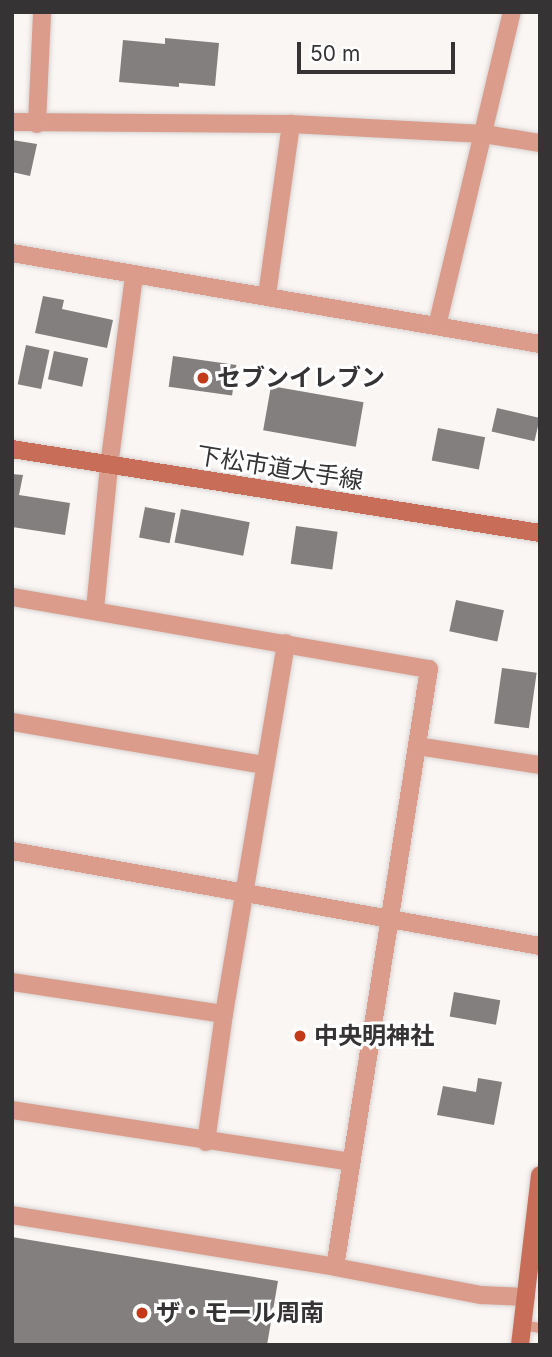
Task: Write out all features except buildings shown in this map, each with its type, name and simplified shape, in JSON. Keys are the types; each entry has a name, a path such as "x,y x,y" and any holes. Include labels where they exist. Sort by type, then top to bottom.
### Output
{"street":[{"path":"37,124 42,12"},
{"path":"437,326 512,12"},
{"path":"12,122 291,124 484,134 540,143"},
{"path":"267,295 291,124"},
{"path":"12,253 540,344"},
{"path":"94,609 109,466 134,276"},
{"name":"下松市道大手線","path":"12,449 540,533"},
{"path":"12,597 94,609 429,669 335,1266"},
{"path":"206,1142 224,1014 286,643"},
{"path":"12,722 264,765"},
{"path":"417,746 540,765"},
{"path":"12,851 540,946"},
{"path":"12,982 224,1014"},
{"path":"12,1110 206,1142 350,1162"},
{"path":"520,1345 531,1327 526,1297 540,1175"},
{"path":"12,1215 335,1266 481,1295 526,1297"}],"place":[{"name":"セブンイレブン","path":"203,378"},
{"name":"中央明神社","path":"300,1036"},
{"name":"ザ・モール周南","path":"142,1313"}]}
